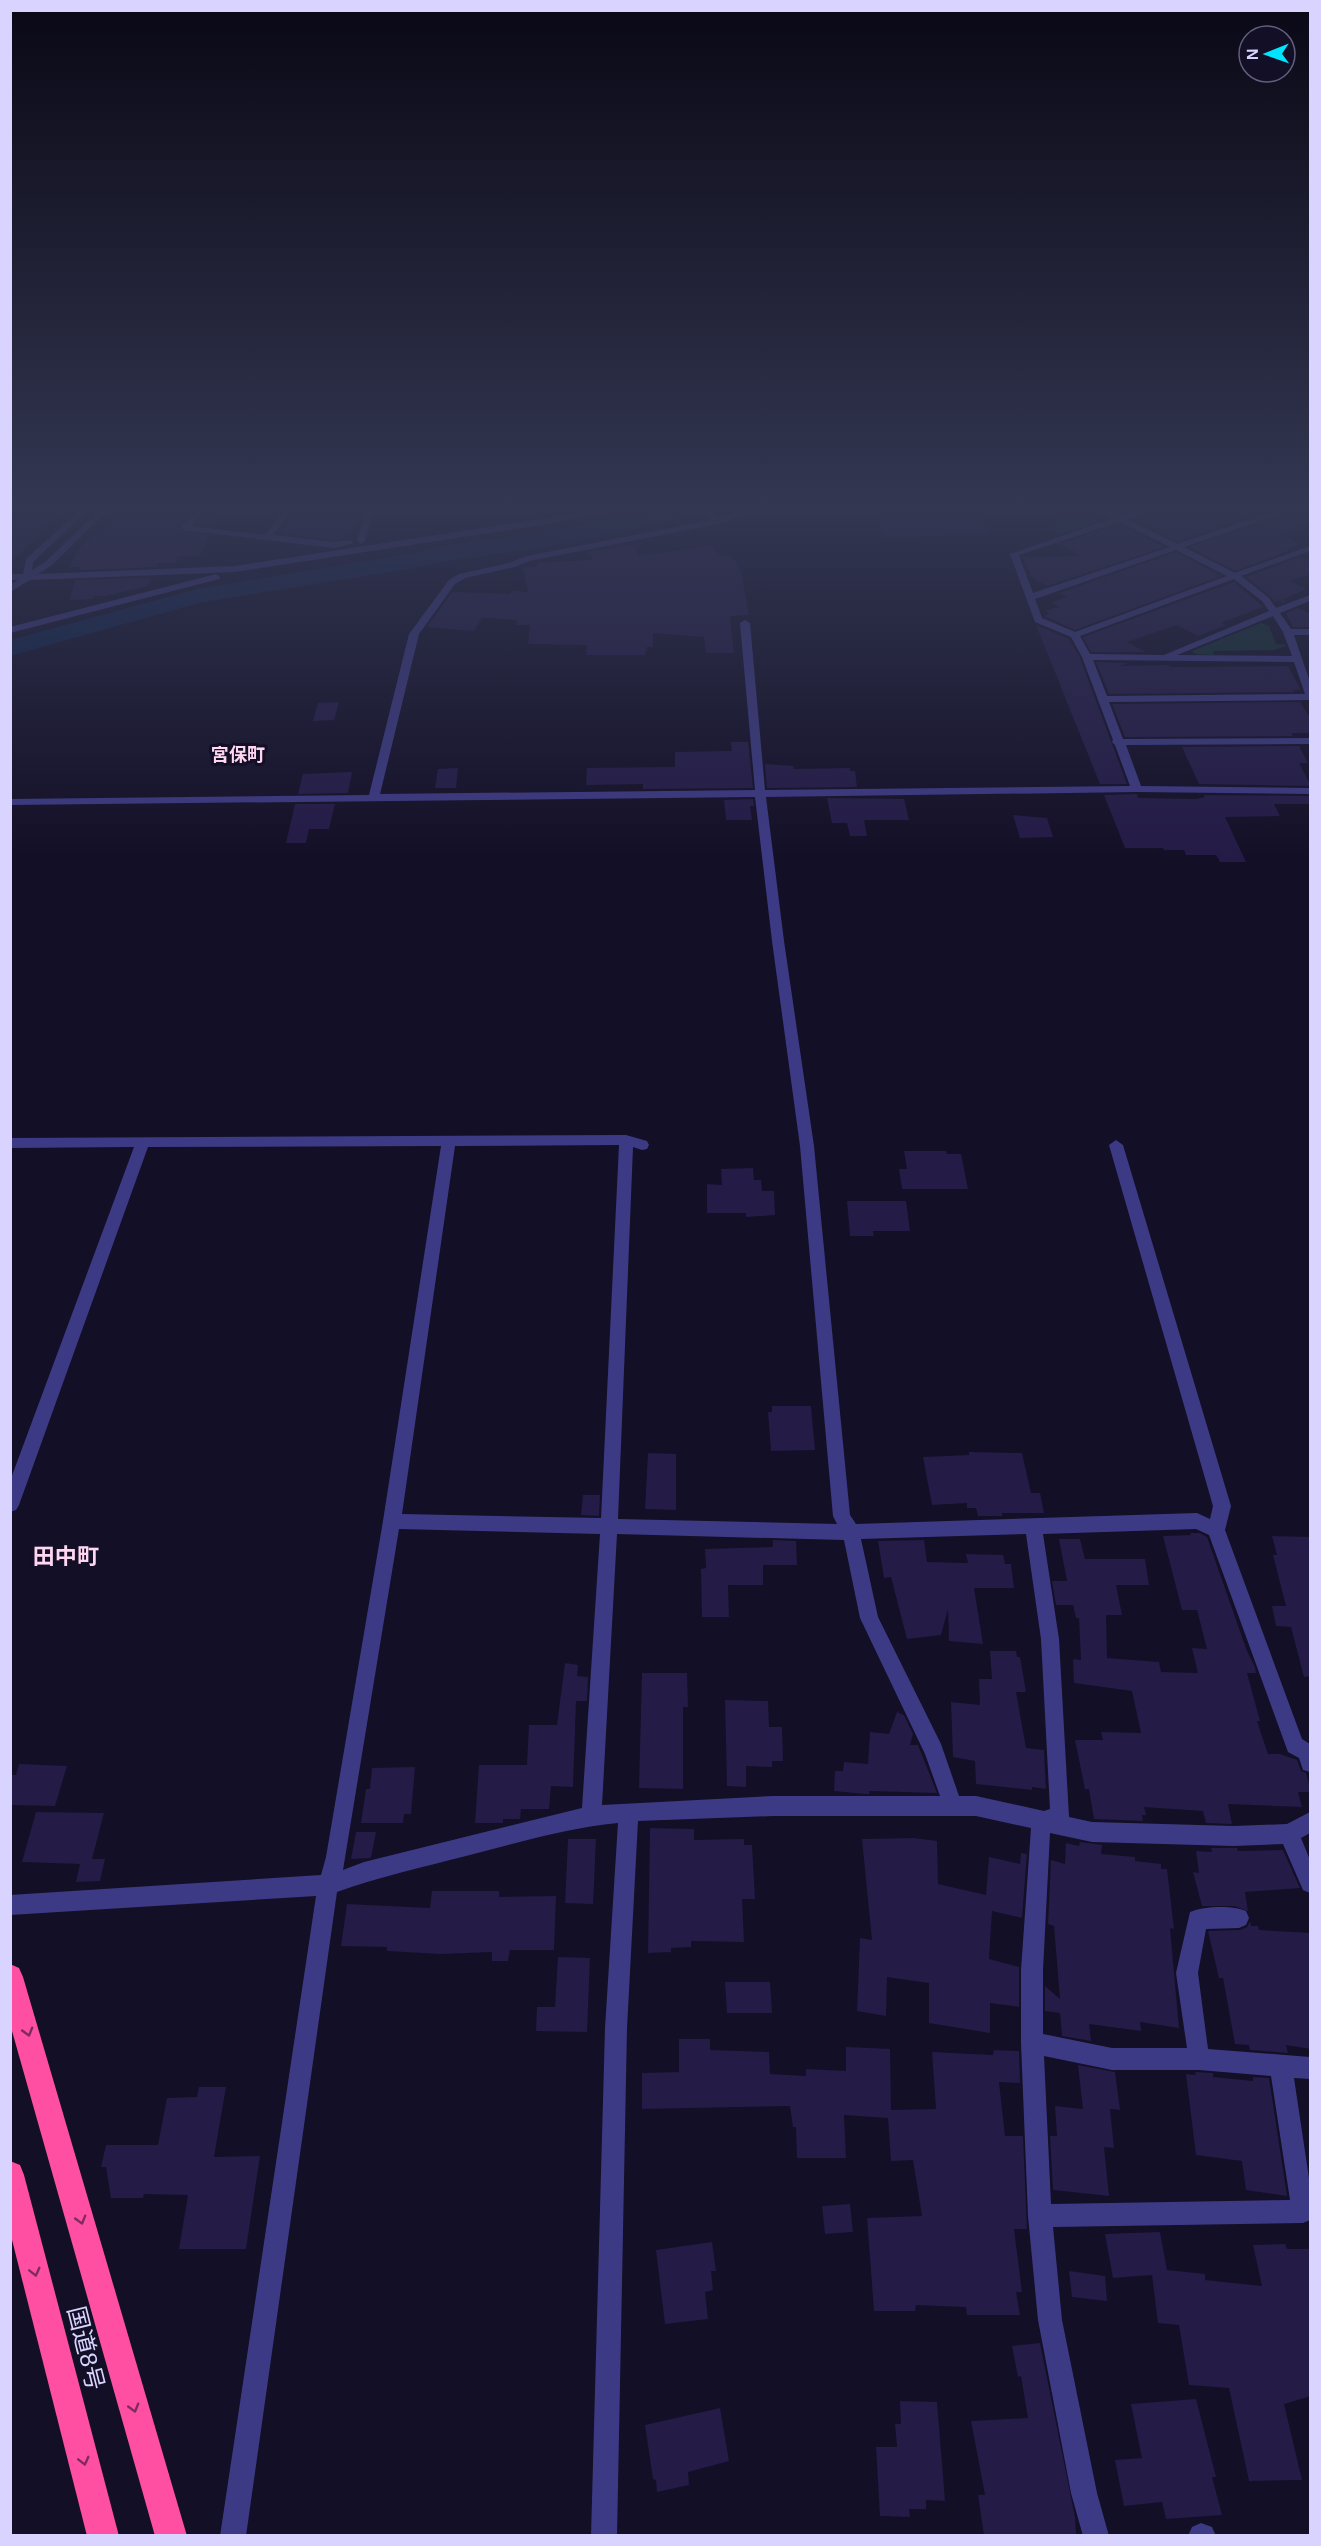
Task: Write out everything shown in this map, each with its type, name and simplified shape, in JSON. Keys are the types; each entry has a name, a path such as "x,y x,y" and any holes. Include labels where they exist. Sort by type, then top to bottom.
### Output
{"highway":[{"path":"10,1977 171,2535"},
{"name":"国道8号","path":"10,2175 103,2535"}],"street":[{"path":"10,630 46,621"},
{"path":"373,799 414,634 424,621"},
{"path":"1040,621 1075,634 1111,621"},
{"path":"1161,658 1252,621"},
{"path":"1102,699 1311,696 1288,632 1280,621"},
{"path":"745,623 760,793 807,1146 842,1516 851,1532 869,1618 934,1751 953,1807"},
{"path":"1288,632 1311,632"},
{"path":"1075,634 1087,657 1117,742 1137,789"},
{"path":"1087,657 1296,659"},
{"path":"1117,742 1311,741"},
{"path":"10,802 1137,789 1311,791"},
{"path":"233,2535 328,1885 336,1857 392,1521 449,1141"},
{"path":"10,1143 634,1142 591,1816"},
{"path":"10,1505 143,1143"},
{"path":"1116,1145 1222,1506 1216,1530 1294,1745 1306,1752 1311,1763"},
{"path":"392,1521 851,1532 1197,1521 1216,1530"},
{"path":"1033,1526 1050,1639 1060,1816 1041,1822"},
{"path":"10,1905 328,1885 364,1872 591,1816 630,1812 774,1806 976,1806 1092,1832 1234,1836 1289,1834 1311,1822"},
{"path":"604,2535 616,2028 630,1812"},
{"path":"1041,1822 1032,1970 1032,2043 1040,2216 1050,2320 1084,2493 1096,2535"},
{"path":"1289,1834 1311,1883"},
{"path":"1199,2059 1187,1973 1197,1919 1239,1918"},
{"path":"1032,2043 1112,2059 1199,2059 1311,2068"},
{"path":"1040,2216 1303,2211 1281,2066"}],"green space":[{"path":"1261,623 1269,626 1276,644 1288,645 1275,650 1213,651 1214,655 1195,654 1192,651"}],"building":[{"path":"431,621 480,621 474,631 427,627"},
{"path":"517,621 731,621 734,653 706,653 704,637 653,633 653,647 647,647 645,655 586,655 587,645 528,644 530,625 516,625"},
{"path":"1055,621 1100,621 1075,630"},
{"path":"1127,621 1227,621 1221,623 1226,625 1198,636 1177,625 1127,642 1145,652 1091,652 1083,637"},
{"path":"1290,621 1311,621 1311,627 1293,627"},
{"path":"1036,625 1069,639 1080,658 1127,784 1100,784"},
{"path":"1096,662 1128,663 1120,666 1288,666 1301,690 1293,690 1294,692 1109,694"},
{"path":"339,702 334,720 313,721 318,703"},
{"path":"1300,702 1311,719 1311,733 1291,733 1293,736 1125,737 1112,704"},
{"path":"731,742 748,742 753,788 643,789 643,784 586,785 587,768 675,767 675,752 732,751"},
{"path":"1299,746 1308,763 1299,763 1311,786 1199,784 1182,747"},
{"path":"765,764 793,766 794,769 850,768 850,771 855,771 857,787 767,788"},
{"path":"458,768 456,788 435,788 438,769"},
{"path":"352,772 348,793 298,794 303,774"},
{"path":"1137,794 1138,798 1196,799 1205,797 1204,795 1311,796 1311,804 1274,804 1280,816 1225,817 1246,862 1220,862 1216,855 1186,855 1184,850 1125,848 1104,795"},
{"path":"827,798 904,799 909,820 864,820 867,836 850,836 847,823 832,823"},
{"path":"753,799 754,806 750,806 752,820 726,820 724,800"},
{"path":"295,804 335,804 329,829 309,829 306,843 286,843"},
{"path":"1013,815 1047,818 1053,837 1020,838"},
{"path":"904,1151 946,1151 947,1154 961,1154 968,1189 902,1189 899,1169 907,1169"},
{"path":"753,1168 754,1180 761,1180 762,1191 774,1191 775,1215 746,1217 746,1213 707,1213 707,1184 722,1185 721,1169"},
{"path":"847,1201 906,1201 910,1231 873,1231 874,1236 850,1236"},
{"path":"772,1406 811,1406 815,1450 771,1451 768,1412 772,1412"},
{"path":"969,1452 1022,1453 1031,1493 1040,1493 1044,1513 1002,1513 1002,1516 978,1516 976,1508 967,1508 967,1503 932,1505 923,1457 969,1455"},
{"path":"648,1453 676,1454 676,1510 645,1509"},
{"path":"583,1495 600,1495 599,1516 581,1515"},
{"path":"1190,1533 1200,1533 1207,1537 1247,1651 1255,1667 1256,1673 1247,1673 1260,1721 1257,1721 1268,1754 1280,1754 1297,1760 1301,1771 1306,1773 1311,1792 1298,1792 1302,1807 1228,1804 1232,1824 1206,1823 1203,1811 1144,1807 1146,1815 1142,1815 1143,1821 1094,1819 1089,1789 1085,1789 1075,1740 1103,1740 1101,1732 1141,1733 1132,1691 1074,1683 1073,1659 1081,1660 1079,1618 1076,1618 1073,1605 1056,1605 1052,1581 1067,1581 1059,1539 1080,1539 1085,1559 1145,1559 1149,1585 1116,1585 1122,1615 1106,1615 1107,1658 1159,1662 1161,1672 1198,1673 1192,1648 1207,1649 1197,1610 1182,1610 1163,1536 1191,1535"},
{"path":"1272,1536 1311,1537 1311,1676 1304,1677 1291,1627 1276,1626 1272,1606 1286,1606 1273,1555 1277,1555"},
{"path":"773,1540 796,1541 797,1565 763,1565 763,1585 728,1585 729,1617 702,1617 701,1569 706,1568 705,1549 773,1547"},
{"path":"924,1540 927,1562 968,1563 966,1554 1003,1555 1005,1564 1011,1564 1014,1588 974,1588 983,1644 949,1641 948,1609 941,1635 907,1639 891,1577 884,1578 878,1541"},
{"path":"990,1651 1016,1651 1017,1657 1020,1657 1026,1692 1016,1692 1026,1748 1044,1750 1046,1789 1032,1787 1032,1790 976,1784 975,1761 953,1757 951,1702 980,1705 979,1679 992,1679"},
{"path":"565,1663 578,1665 577,1676 588,1677 587,1701 576,1701 573,1787 551,1786 549,1809 521,1809 520,1819 503,1819 503,1823 475,1823 479,1765 527,1765 529,1725 557,1725"},
{"path":"642,1673 687,1673 688,1707 683,1707 683,1789 639,1788"},
{"path":"725,1700 768,1701 769,1727 782,1727 783,1761 772,1761 772,1767 746,1766 746,1787 727,1786"},
{"path":"897,1712 904,1715 913,1734 910,1745 918,1745 937,1793 869,1791 869,1794 865,1794 834,1791 835,1771 843,1771 844,1762 868,1764 870,1732 889,1734"},
{"path":"19,1764 67,1766 55,1806 10,1805 10,1775 16,1775"},
{"path":"415,1767 411,1814 404,1814 403,1823 361,1823 366,1789 370,1789 372,1768"},
{"path":"36,1812 104,1813 92,1859 105,1859 100,1881 76,1882 80,1864 22,1862"},
{"path":"650,1828 694,1829 694,1840 744,1839 744,1845 752,1845 755,1899 742,1899 744,1942 691,1941 691,1947 671,1948 671,1952 648,1953"},
{"path":"356,1832 376,1832 371,1858 351,1859"},
{"path":"913,1838 937,1841 938,1884 986,1895 989,1857 1020,1864 1021,1853 1027,1854 1022,1918 992,1911 989,1959 1019,1967 1019,2007 990,2003 990,2033 929,2023 929,1983 887,1977 886,2016 857,2011 860,1938 872,1940 862,1839"},
{"path":"568,1839 596,1839 593,1904 565,1903"},
{"path":"1080,1842 1102,1845 1101,1854 1135,1857 1135,1861 1161,1864 1161,1869 1167,1869 1174,1929 1170,1928 1179,2028 1140,2022 1141,2031 1089,2024 1091,2041 1062,2036 1060,2013 1045,2011 1045,1986 1060,1999 1054,1926 1048,1924 1051,1860 1065,1864 1066,1843 1079,1846"},
{"path":"1211,1848 1237,1848 1238,1851 1283,1850 1300,1888 1245,1892 1248,1911 1234,1906 1202,1906 1193,1872 1199,1873 1196,1851 1212,1852"},
{"path":"432,1891 499,1891 499,1897 556,1896 554,1950 510,1950 508,1961 492,1961 492,1952 441,1954 387,1951 387,1947 341,1946 347,1904 430,1908"},
{"path":"1250,1921 1251,1926 1258,1926 1259,1930 1311,1933 1311,2049 1286,2045 1288,2053 1250,2050 1249,2045 1235,2044 1223,1978 1219,1978 1208,1931 1240,1930 1247,1927"},
{"path":"558,1957 590,1958 587,2032 536,2031 537,2007 555,2007"},
{"path":"725,1982 770,1982 772,2013 727,2013"},
{"path":"679,2039 710,2039 710,2050 769,2052 770,2074 806,2076 806,2069 846,2071 846,2047 890,2049 891,2110 936,2109 932,2052 993,2055 994,2050 1019,2051 1020,2083 999,2082 1005,2136 1023,2136 1027,2229 1014,2229 1022,2292 1016,2292 1020,2315 967,2315 966,2307 916,2305 915,2311 874,2311 867,2218 922,2216 913,2160 891,2161 888,2118 844,2115 846,2158 797,2158 796,2127 793,2127 790,2106 642,2109 642,2073 679,2072"},
{"path":"1078,2065 1115,2072 1120,2110 1110,2109 1114,2148 1104,2147 1109,2196 1053,2190 1050,2136 1057,2136 1055,2106 1083,2109"},
{"path":"1195,2072 1213,2073 1213,2077 1253,2081 1253,2077 1269,2078 1287,2196 1246,2190 1242,2161 1196,2155 1186,2074 1196,2075"},
{"path":"199,2087 226,2087 214,2157 260,2156 246,2249 179,2249 188,2195 144,2194 143,2198 111,2198 106,2167 101,2167 106,2145 158,2145 167,2098 197,2097"},
{"path":"850,2204 853,2232 825,2234 822,2206"},
{"path":"1160,2232 1167,2270 1205,2274 1205,2280 1262,2286 1253,2245 1285,2244 1287,2249 1311,2249 1311,2396 1284,2404 1302,2480 1249,2481 1229,2388 1189,2385 1179,2325 1158,2323 1152,2275 1113,2278 1105,2234"},
{"path":"712,2242 716,2271 711,2271 713,2290 705,2292 708,2319 665,2324 656,2250"},
{"path":"1069,2271 1105,2276 1107,2301 1072,2297"},
{"path":"1040,2343 1075,2517 1076,2534 984,2535 978,2495 985,2495 971,2421 1028,2418 1021,2376 1018,2377 1012,2346"},
{"path":"1196,2399 1216,2477 1212,2477 1222,2515 1166,2519 1162,2502 1124,2506 1115,2460 1142,2458 1131,2404"},
{"path":"900,2401 937,2402 945,2501 926,2500 926,2509 909,2509 910,2517 880,2516 876,2447 897,2447 895,2424 901,2424"},
{"path":"720,2408 729,2461 688,2472 689,2485 657,2492 645,2425"}],"waterway":[{"path":"10,648 108,621"}],"district":[{"name":"宮保町","path":"238,755"},
{"name":"田中町","path":"66,1556"}]}
